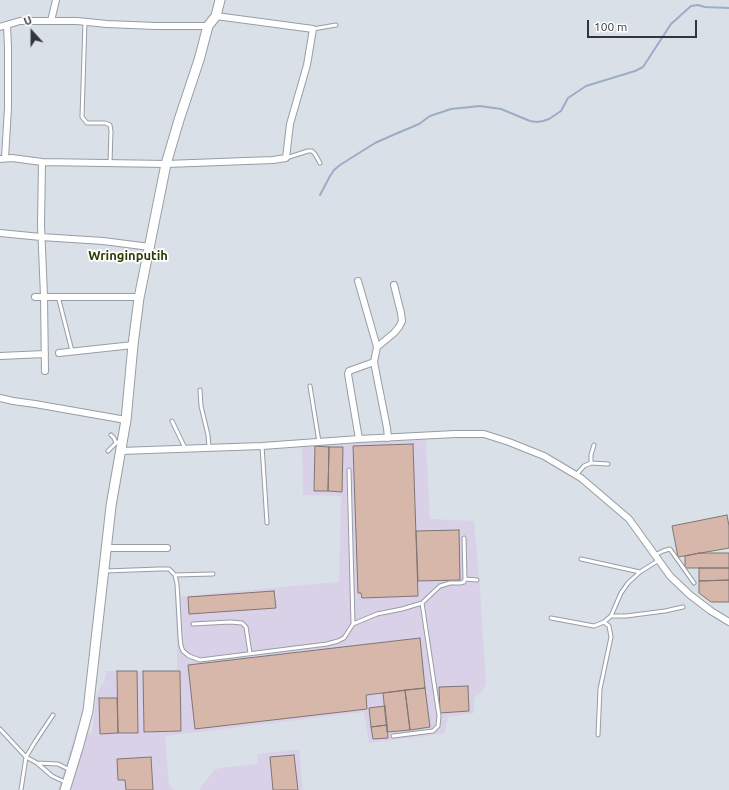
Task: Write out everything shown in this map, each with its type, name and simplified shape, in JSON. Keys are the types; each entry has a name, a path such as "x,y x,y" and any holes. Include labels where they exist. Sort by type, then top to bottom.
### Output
{"main road":[{"path":"66,787 88,711 111,506 119,445 126,420 139,298 166,164 199,60 208,26 216,16 220,0"}],"street":[{"path":"51,20 56,0"},
{"path":"208,26 156,26 51,20 20,21 3,26 8,48 8,100 3,159 23,159 42,162 166,164 273,160 286,158 290,124 307,65 313,29 216,16"},
{"path":"42,162 41,237 44,296 45,371"},
{"path":"0,233 41,237 103,240 150,247"},
{"path":"358,281 377,347 374,362 388,438"},
{"path":"377,347 394,333 402,321 394,285"},
{"path":"35,297 58,296 139,298"},
{"path":"59,353 133,346"},
{"path":"0,356 45,354"},
{"path":"359,439 348,374 349,371 374,362"},
{"path":"0,398 13,402 126,420"},
{"path":"119,445 185,448 262,446 359,439 484,434 544,456 581,478 629,519 670,576 690,594 729,622"},
{"path":"106,548 167,548"}],"lane":[{"path":"85,22 82,116 84,121 87,123 110,125 110,163"},
{"path":"313,29 336,25"},
{"path":"286,158 312,151 320,163"},
{"path":"58,296 72,352"},
{"path":"310,386 319,442"},
{"path":"200,390 201,406 208,435 209,447"},
{"path":"172,421 185,448"},
{"path":"108,451 119,445 111,436"},
{"path":"591,463 591,455 594,445"},
{"path":"262,446 267,523"},
{"path":"576,475 584,466 591,463 608,464"},
{"path":"104,572 169,569 175,575 180,636 183,652 200,660 333,643 344,638 352,624 349,470"},
{"path":"352,624 377,614 422,603 440,586 450,583 464,582 464,538"},
{"path":"551,618 594,626 604,622 611,616 621,593 628,583 667,549 670,549 694,583"},
{"path":"581,559 640,572"},
{"path":"175,575 213,574"},
{"path":"465,579 477,580"},
{"path":"393,736 433,731 438,726 439,716 422,603"},
{"path":"611,616 626,616 683,607"},
{"path":"193,624 230,622 242,623 246,627 250,653"},
{"path":"598,735 600,689 611,637 609,626 604,622"},
{"path":"21,790 26,758 34,742 53,715"},
{"path":"0,729 26,758 37,763 66,787"},
{"path":"37,763 58,764 71,770"}],"shaded area":[{"path":"426,440 430,519 474,521 486,684 481,693 474,698 474,713 448,717 445,732 441,734 369,743 364,712 165,736 169,785 174,790 58,790 76,731 92,733 96,698 104,682 106,671 177,671 175,597 339,582 341,496 303,495 302,445"},
{"path":"299,749 303,790 199,790 214,770 258,764 257,754"}],"building":[{"path":"413,444 418,596 362,598 361,593 358,593 353,446"},
{"path":"315,446 329,447 328,491 314,491"},
{"path":"329,447 343,447 342,492 328,491"},
{"path":"727,515 729,526 729,548 678,557 672,526"},
{"path":"459,530 460,580 418,581 416,531"},
{"path":"699,553 729,553 729,568 685,568 685,556"},
{"path":"699,568 729,568 729,580 699,581"},
{"path":"729,580 729,602 711,602 699,593 699,581"},
{"path":"274,591 276,608 189,614 188,597"},
{"path":"420,638 425,688 366,695 367,709 195,729 188,665"},
{"path":"117,671 137,671 138,733 118,733"},
{"path":"143,671 180,671 181,731 144,732"},
{"path":"468,686 469,711 440,713 439,687"},
{"path":"425,688 430,727 410,730 405,690"},
{"path":"405,690 410,730 387,732 383,693"},
{"path":"99,698 117,698 118,733 100,734"},
{"path":"385,706 387,725 371,727 369,708"},
{"path":"387,725 388,738 373,739 371,727"},
{"path":"294,755 298,790 273,790 270,757"},
{"path":"151,757 153,790 126,790 125,780 118,780 117,759"}],"waterway":[{"path":"320,195 330,176 340,165 375,143 419,124 430,116 451,109 480,106 501,109 530,121 537,122 549,119 561,111 568,98 586,86 635,71 643,67 671,24 691,6 698,5 705,7 729,8"}],"district":[{"name":"Wringinputih","path":"128,256"}]}
